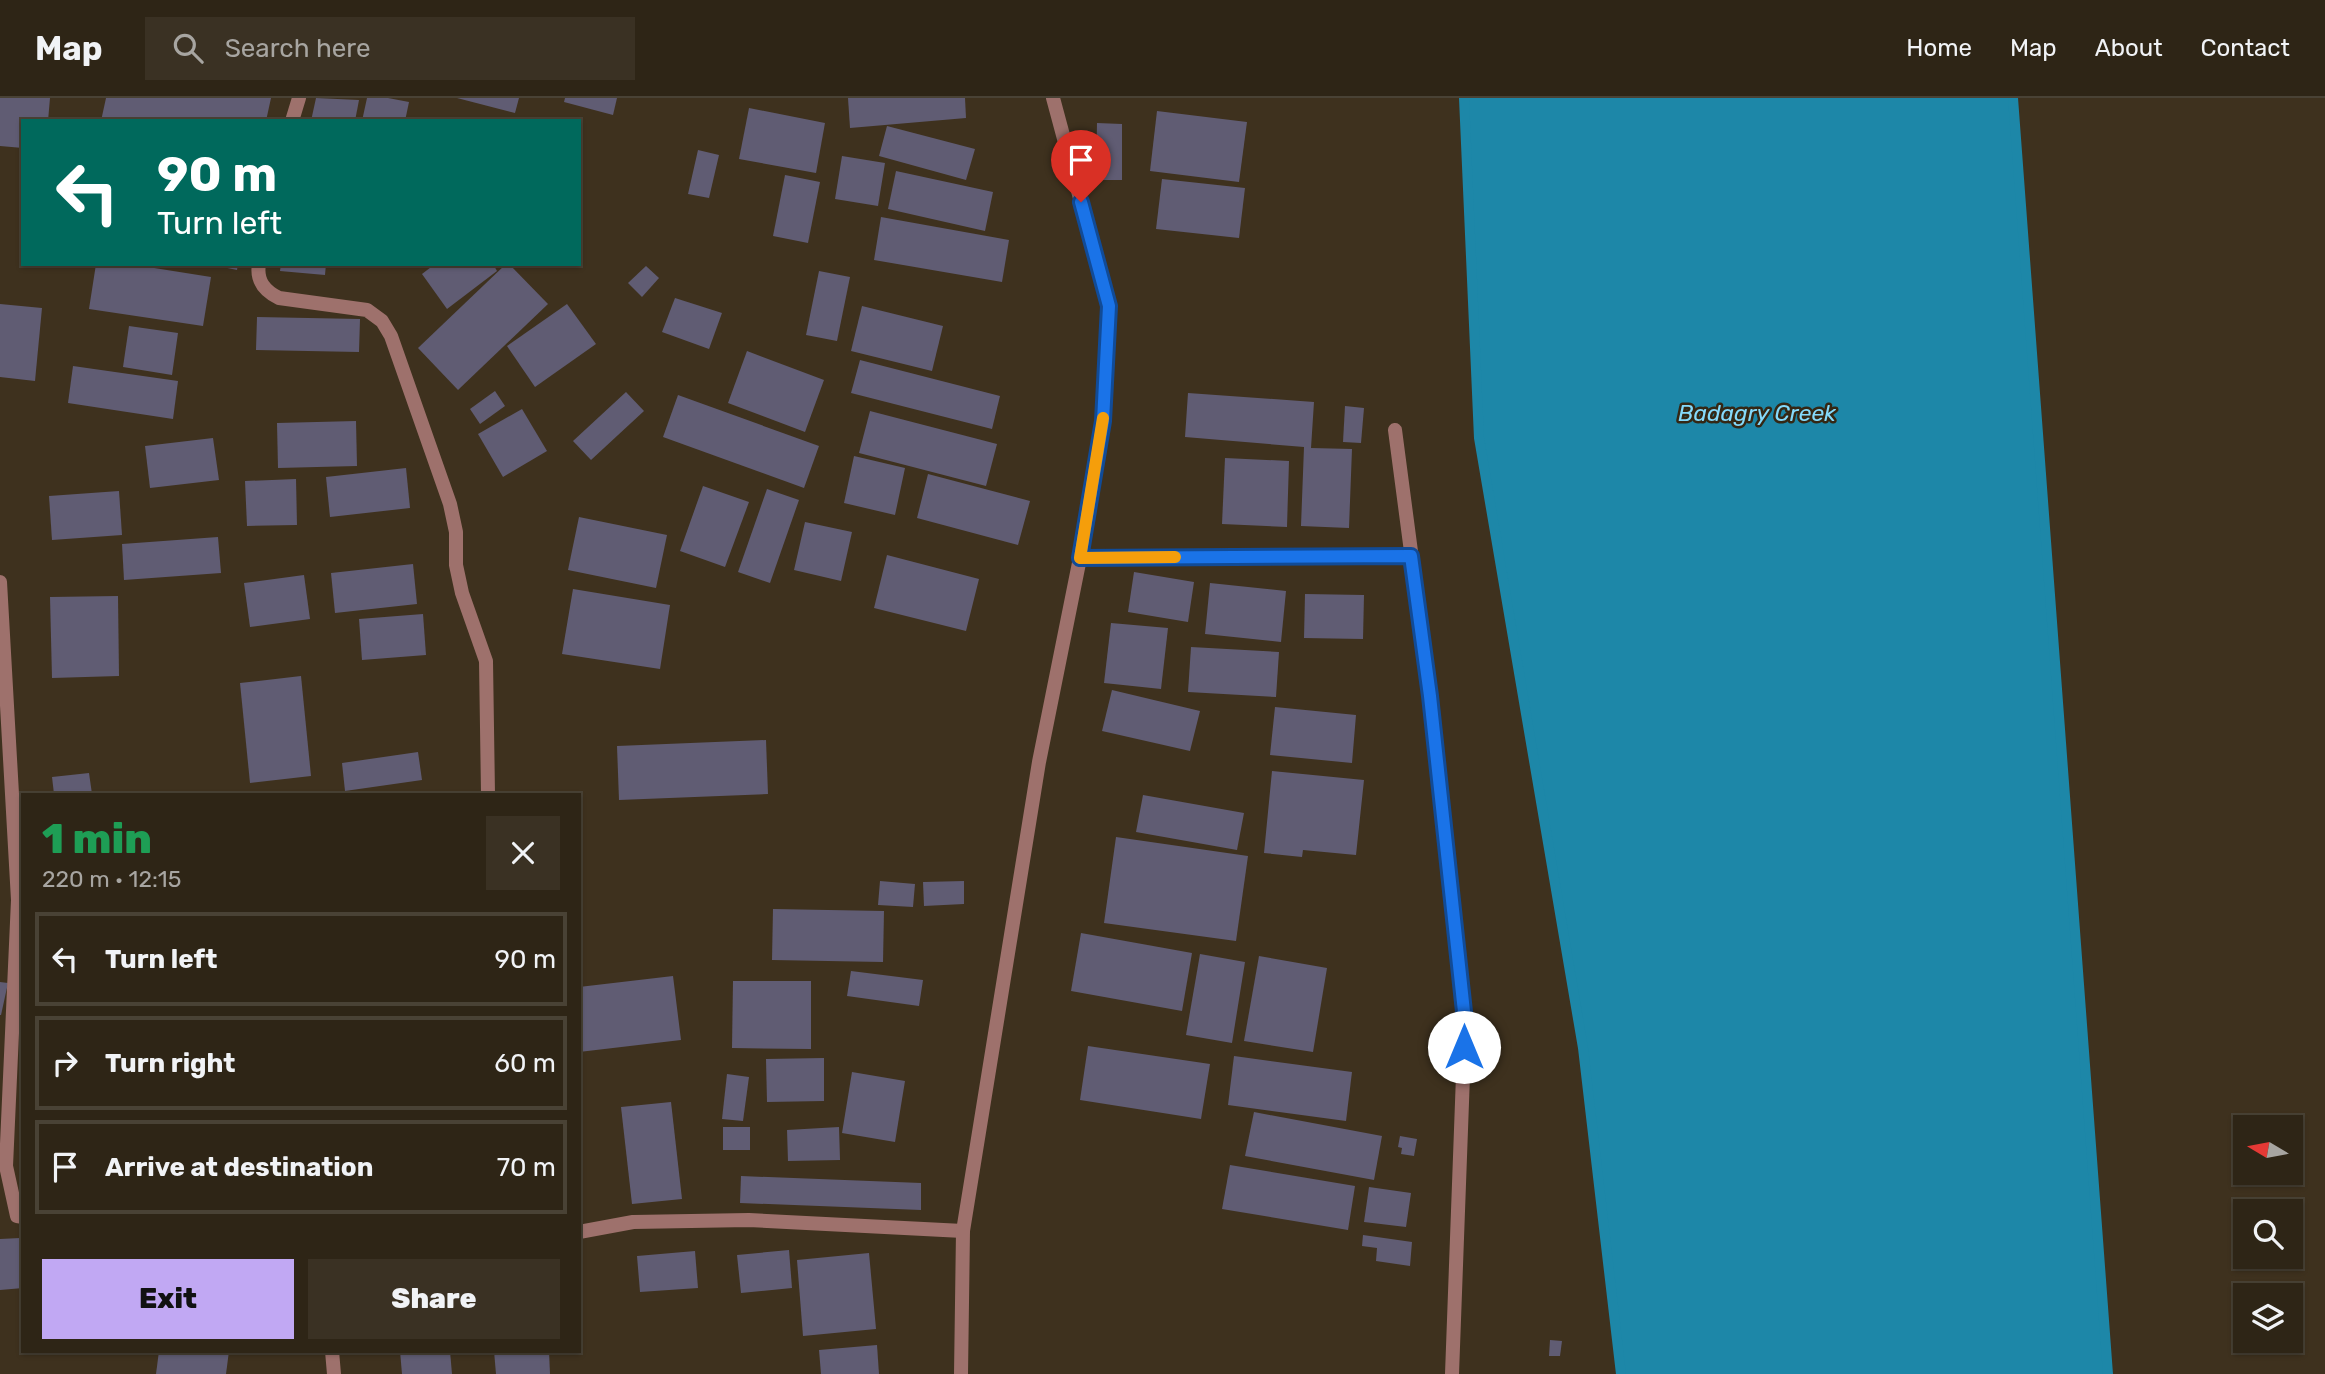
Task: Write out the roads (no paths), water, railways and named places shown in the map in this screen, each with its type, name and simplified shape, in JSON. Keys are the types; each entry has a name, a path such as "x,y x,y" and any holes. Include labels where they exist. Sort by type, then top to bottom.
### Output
{"street":[{"path":"293,119 299,98"},
{"path":"961,1374 963,1231 1039,762 1080,558 1103,421 1109,306 1053,98"},
{"path":"260,266 258,273 268,293 279,298 367,310 382,321 391,336 450,504 456,532 456,565 462,593 486,661 488,793"},
{"path":"1395,430 1430,696 1465,1021 1452,1374"},
{"path":"1080,558 1411,556"},
{"path":"0,582 18,900 6,1166 17,1216 21,1217"},
{"path":"581,1232 633,1222 749,1220 963,1231"},
{"path":"332,1353 334,1374"}],"water":[{"name":"Badagry Creek","path":"1464,98 2013,98 2108,1374 1621,1374 1583,1048 1479,438"}],"waterway":[{"path":"1464,98 1479,438 1583,1048 1621,1374"},
{"path":"2013,98 2108,1374"}]}
